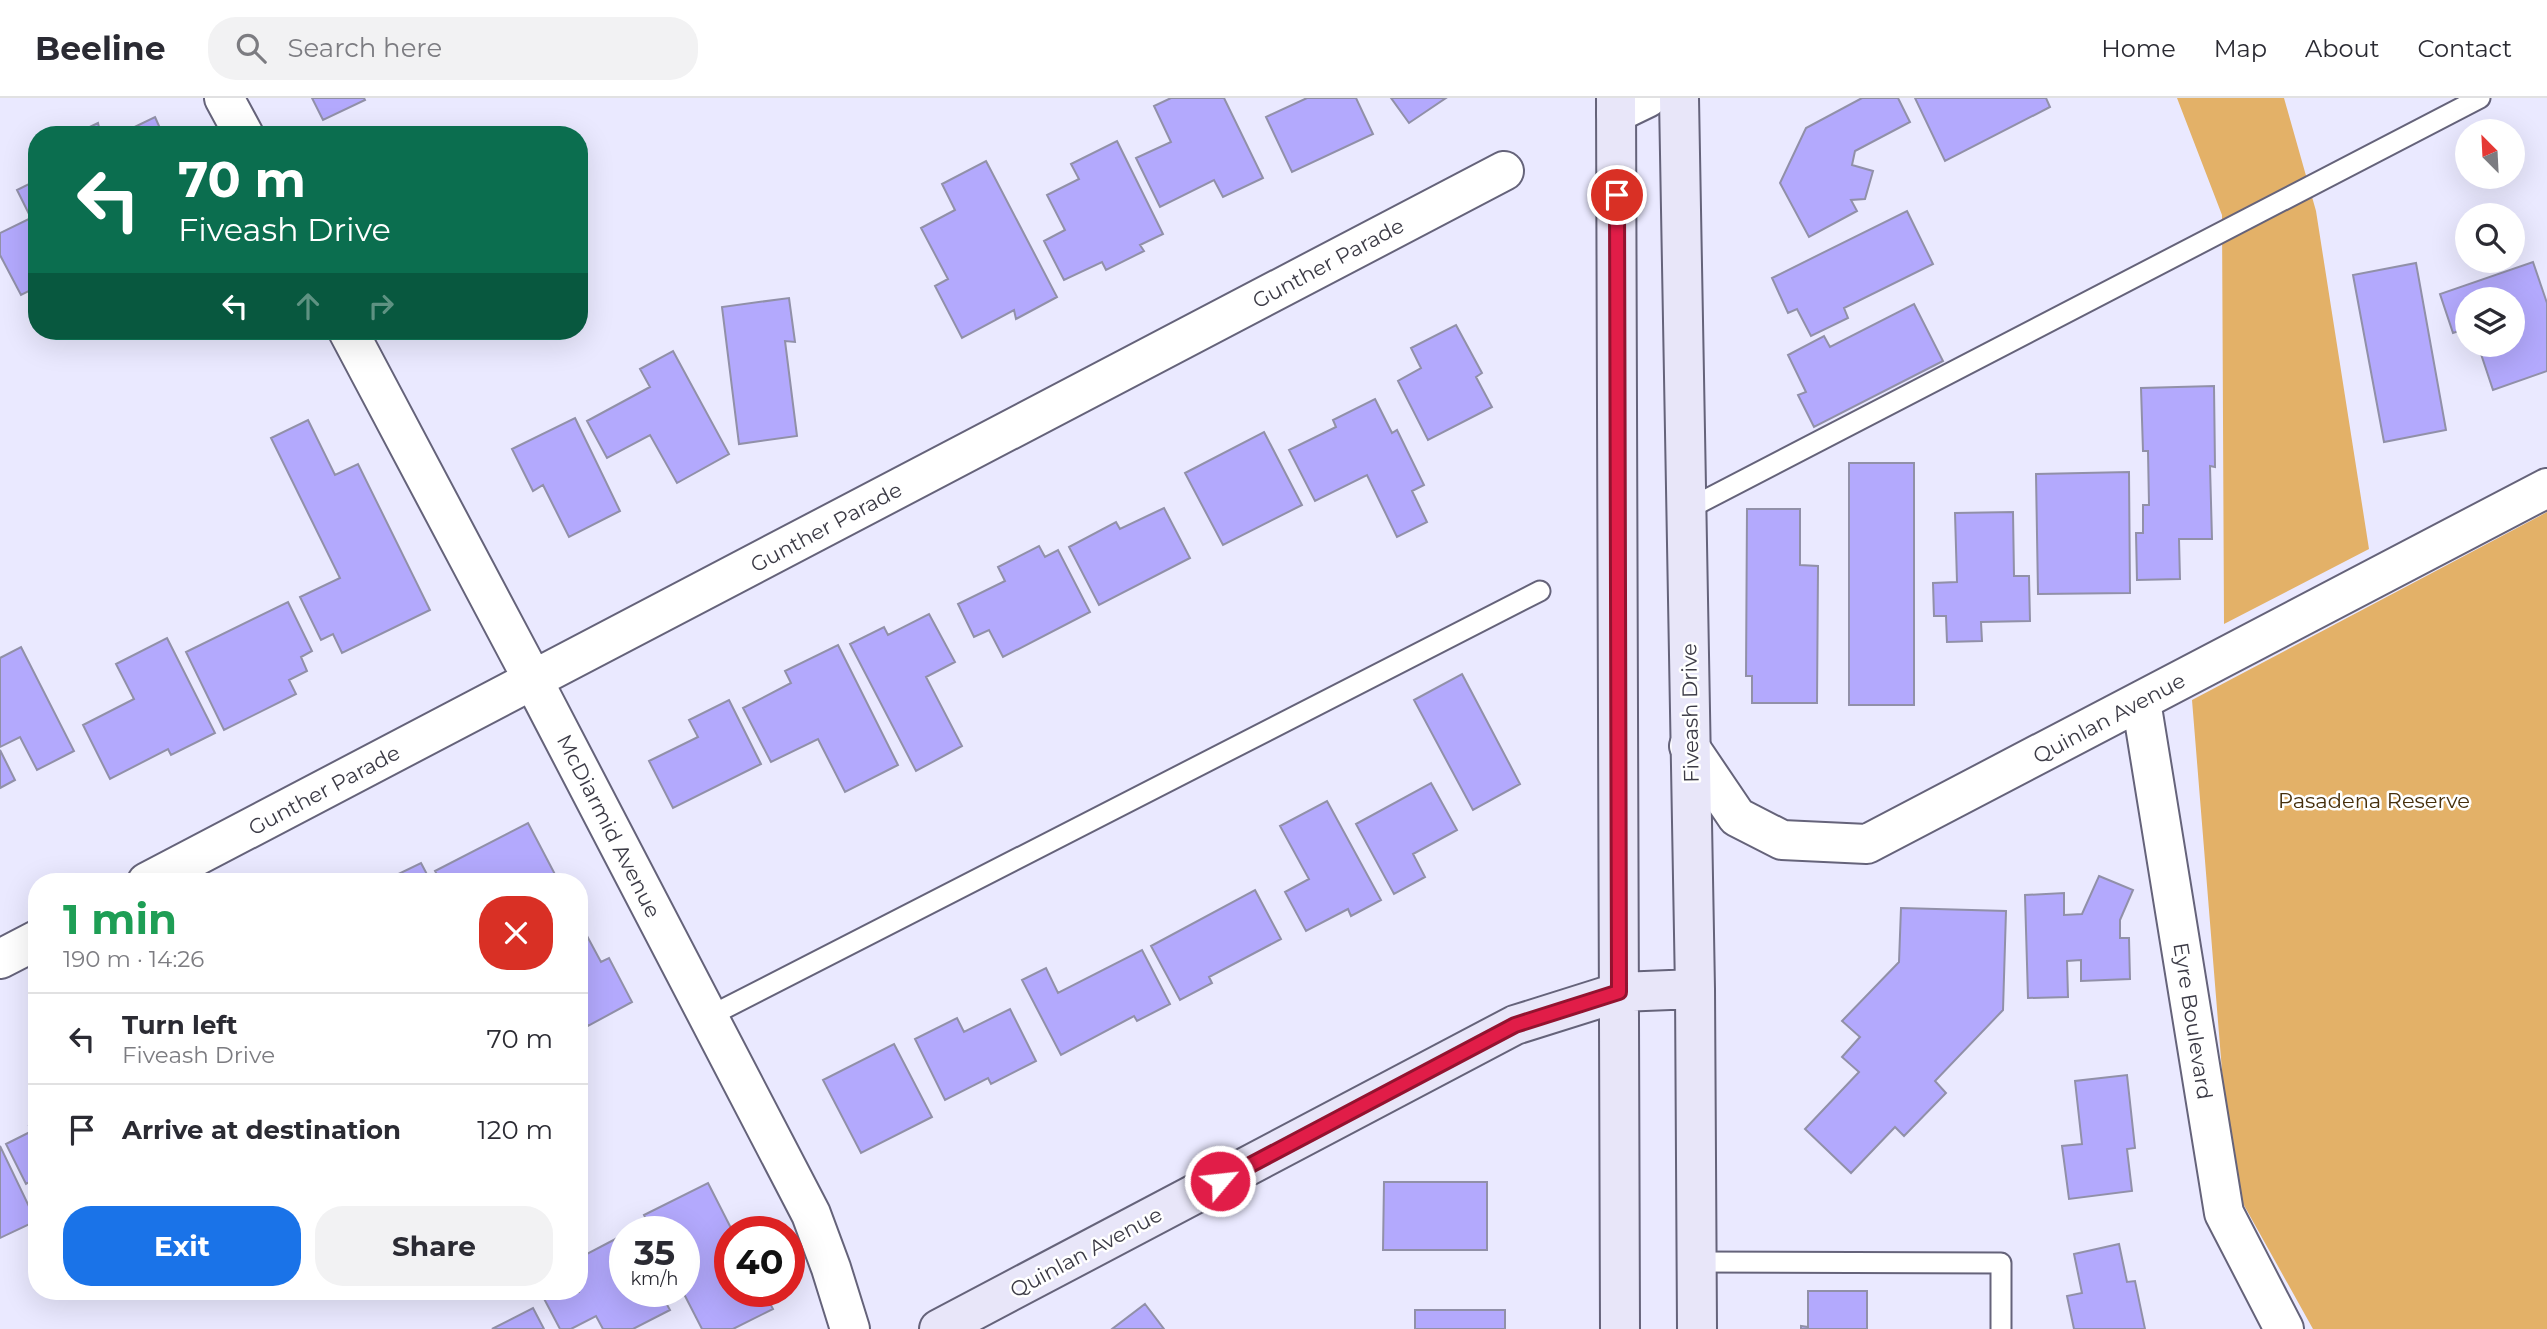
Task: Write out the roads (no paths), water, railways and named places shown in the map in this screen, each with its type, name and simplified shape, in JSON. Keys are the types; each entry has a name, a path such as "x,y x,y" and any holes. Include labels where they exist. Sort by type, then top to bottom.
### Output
{"main road":[{"name":"Fiveash Drive","path":"1679,98 1688,509 1697,1329"},
{"path":"1620,1329 1619,992 1627,103"},
{"name":"Quinlan Avenue","path":"939,1329 1515,1025 1619,992 1695,989"}],"street":[{"path":"224,98 239,126"},
{"name":"Gunther Parade","path":"164,873 1503,171"},
{"name":"McDiarmid Avenue","path":"353,340 811,1214 850,1329"},
{"name":"Quinlan Avenue","path":"1689,746 1737,817 1782,840 1867,844 2547,488"},
{"name":"Eyre Boulevard","path":"2141,701 2224,1213 2284,1329"},
{"path":"0,959 28,945"}],"lane":[{"path":"1688,509 2480,98"},
{"path":"708,1017 1540,591"},
{"path":"1697,1262 2001,1263 2001,1329"}],"park label":[{"name":"Pasadena Reserve","path":"2374,800"}]}
